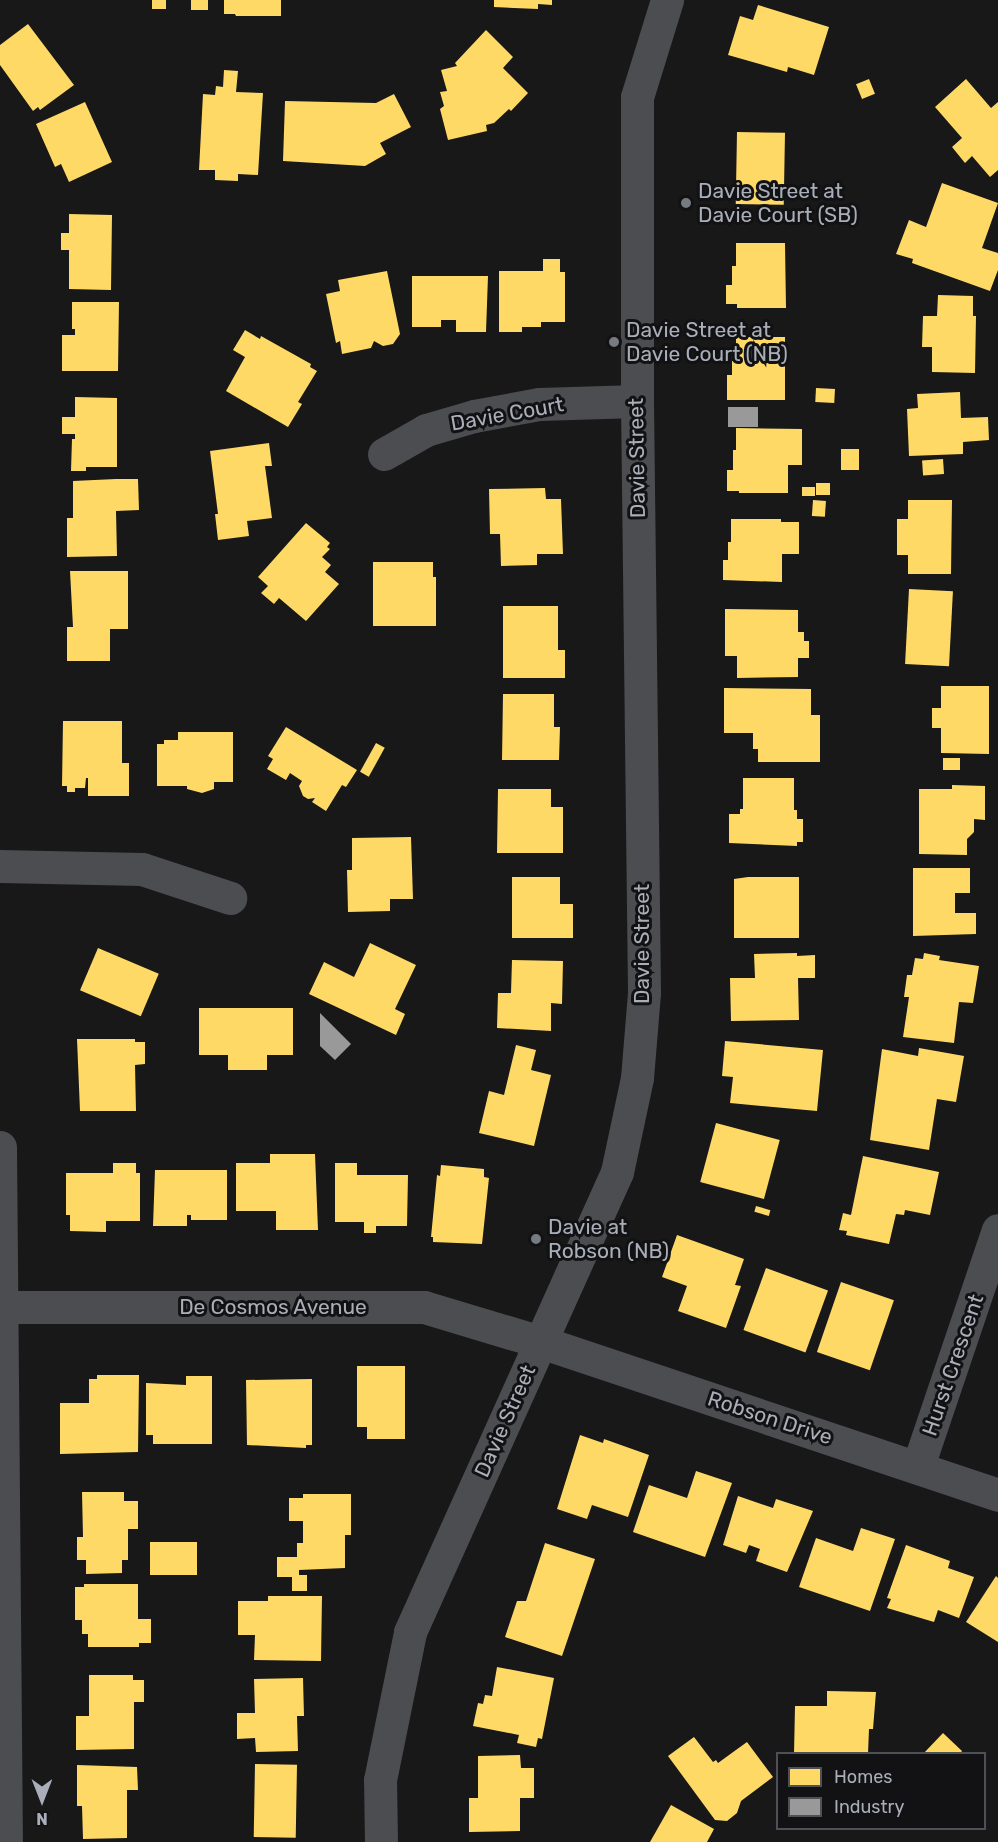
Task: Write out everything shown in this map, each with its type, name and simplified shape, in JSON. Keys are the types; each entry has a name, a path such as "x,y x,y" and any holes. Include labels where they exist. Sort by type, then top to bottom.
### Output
{"street":[{"name":"Davie Street","path":"381,1842 380,1780 410,1632 617,1172 637,1078 644,992 637,401 637,98 667,0"},
{"name":"Davie Court","path":"384,454 426,430 474,416 539,404 637,401"},
{"path":"0,866 142,869 230,898"},
{"path":"0,1147 6,1842"},
{"name":"Hurst Crescent","path":"918,1466 998,1230"},
{"name":"De Cosmos Avenue","path":"0,1306 424,1307 541,1342"},
{"name":"Robson Drive","path":"541,1342 998,1494"}],"building: Homes":[{"path":"152,0 166,0 166,9 152,9"},
{"path":"191,0 208,0 208,10 191,10"},
{"path":"224,0 281,0 281,16 224,14"},
{"path":"494,0 552,0 552,5 538,4 538,9 494,7"},
{"path":"758,5 829,27 814,75 788,67 787,72 728,55 740,16 753,20"},
{"path":"28,24 74,85 40,110 38,107 33,111 0,65 0,45"},
{"path":"486,30 513,57 503,68 528,93 511,111 509,109 494,123 486,125 487,131 448,140 440,109 444,106 440,92 447,91 441,70 457,66 455,63"},
{"path":"224,70 238,71 236,92 263,93 258,175 238,174 238,181 215,180 215,170 199,170 203,94 215,95 216,86 223,87"},
{"path":"869,79 875,94 862,99 856,84"},
{"path":"966,79 991,108 998,102 998,170 990,177 972,156 965,163 952,147 962,138 935,107"},
{"path":"394,94 411,127 380,143 386,154 365,166 283,161 285,101 376,103"},
{"path":"85,102 112,162 69,182 61,164 55,167 36,124"},
{"path":"737,132 785,133 784,205 736,204"},
{"path":"942,183 998,203 982,248 998,253 998,270 990,291 912,263 913,259 896,254 909,220 926,227"},
{"path":"69,214 112,215 111,290 69,289 69,250 61,250 61,233 69,233"},
{"path":"736,243 785,243 786,308 737,308 737,304 726,304 726,285 732,285 732,266 736,266"},
{"path":"543,259 560,259 560,272 565,272 565,322 541,322 541,327 522,327 522,332 499,332 499,271 543,271"},
{"path":"387,271 400,334 393,344 383,346 374,341 371,348 342,354 340,341 336,343 326,294 340,291 338,280"},
{"path":"412,276 488,276 486,332 456,332 456,320 441,320 441,327 412,327"},
{"path":"938,295 973,296 973,316 976,316 975,373 932,372 932,347 922,347 923,316 937,316"},
{"path":"72,302 119,302 118,371 62,371 62,335 75,335 75,329 72,329"},
{"path":"245,330 260,339 261,336 311,364 310,367 317,371 298,402 302,404 288,427 226,391 245,357 233,350"},
{"path":"736,337 785,337 785,400 727,400 727,375 732,375 732,361 736,361"},
{"path":"816,388 835,389 834,403 815,402"},
{"path":"960,392 961,418 988,417 989,440 963,442 963,454 909,456 907,409 918,408 917,394"},
{"path":"75,397 117,398 117,467 86,467 86,471 71,471 72,439 75,439 75,434 62,434 62,417 75,417"},
{"path":"736,428 802,429 802,465 788,465 788,493 727,491 727,470 733,470 733,450 736,450"},
{"path":"269,443 272,466 265,466 272,518 247,521 249,536 218,540 215,514 218,514 210,451"},
{"path":"841,449 859,449 859,470 841,470"},
{"path":"943,459 944,474 923,475 922,460"},
{"path":"138,479 139,510 116,511 117,556 67,557 67,518 73,518 73,481"},
{"path":"816,483 830,483 830,495 816,495"},
{"path":"802,487 815,487 815,496 802,496"},
{"path":"545,488 546,499 561,499 563,554 537,554 537,565 501,566 500,534 490,534 489,489"},
{"path":"813,500 826,501 825,517 812,516"},
{"path":"908,500 952,500 951,574 908,574 908,555 897,555 897,519 908,519"},
{"path":"731,519 781,519 781,522 799,522 799,554 782,554 782,582 723,580 723,560 728,560 728,542 731,542"},
{"path":"306,523 330,543 327,547 330,549 322,557 331,565 325,572 339,584 306,621 279,598 274,604 261,593 268,586 258,577"},
{"path":"373,562 433,562 433,577 436,577 436,626 373,626"},
{"path":"70,571 128,571 128,629 110,629 110,661 67,661 67,627 73,627"},
{"path":"909,589 953,591 949,666 905,664"},
{"path":"503,606 558,606 558,650 565,650 565,678 503,678"},
{"path":"725,609 798,610 798,632 804,632 804,641 809,641 809,658 798,658 798,677 737,678 737,656 725,656"},
{"path":"941,686 989,686 989,754 941,753 941,728 932,728 932,708 941,708"},
{"path":"724,688 811,689 811,715 820,715 820,762 758,762 758,749 753,749 753,733 724,733"},
{"path":"503,694 554,694 554,727 560,727 559,760 502,760"},
{"path":"63,721 122,721 122,763 129,763 129,796 88,796 88,778 86,778 85,788 75,788 75,792 67,792 67,786 62,786"},
{"path":"286,727 357,770 346,787 342,785 326,811 312,802 315,798 308,799 303,796 299,786 302,781 290,773 286,780 267,769 273,759 268,756"},
{"path":"178,732 233,732 233,782 214,782 214,789 202,793 187,789 187,786 157,786 157,744 164,744 164,740 178,740"},
{"path":"376,743 385,748 369,777 360,772"},
{"path":"943,758 960,758 960,770 943,770"},
{"path":"743,778 794,778 794,810 797,810 797,819 803,819 803,842 797,842 797,846 729,843 729,814 740,814 740,809 743,809"},
{"path":"952,785 985,786 985,820 974,819 974,832 967,839 967,855 919,854 919,789 952,789"},
{"path":"498,789 551,789 551,807 563,807 563,853 497,853"},
{"path":"411,837 413,899 390,899 390,911 348,912 347,870 352,870 352,838"},
{"path":"913,868 970,868 970,893 955,893 955,913 976,913 976,934 913,936"},
{"path":"512,877 560,877 560,904 573,904 573,938 512,938"},
{"path":"799,877 799,938 734,938 734,879"},
{"path":"370,943 416,965 395,1009 405,1014 396,1035 309,994 324,962 354,977"},
{"path":"98,948 159,974 141,1016 80,990"},
{"path":"797,953 797,956 815,955 815,978 798,978 799,1020 731,1021 730,978 755,978 754,954"},
{"path":"924,953 940,956 939,960 979,966 973,1003 959,1002 954,1043 903,1037 909,997 904,997 907,975 912,975 915,958 923,959"},
{"path":"512,960 563,961 562,1004 551,1003 551,1031 497,1028 498,993 511,993"},
{"path":"199,1008 293,1008 293,1055 267,1055 267,1070 228,1070 228,1055 199,1055"},
{"path":"77,1039 135,1039 135,1042 145,1042 145,1064 135,1065 136,1111 80,1111"},
{"path":"725,1041 823,1050 817,1111 730,1103 733,1077 722,1076"},
{"path":"516,1045 536,1050 531,1070 551,1075 534,1146 479,1133 489,1091 504,1095"},
{"path":"919,1048 964,1056 956,1102 937,1099 929,1150 870,1140 882,1049 918,1056"},
{"path":"716,1123 780,1140 764,1199 700,1182"},
{"path":"270,1154 315,1154 318,1230 276,1230 276,1211 236,1211 236,1163 270,1163"},
{"path":"863,1156 939,1172 930,1215 905,1210 904,1215 896,1214 889,1244 846,1235 847,1231 839,1230 843,1213 851,1215"},
{"path":"113,1163 136,1163 136,1173 140,1173 140,1221 106,1221 106,1232 70,1231 70,1215 66,1215 66,1173 113,1173"},
{"path":"335,1163 357,1163 357,1175 408,1175 407,1226 376,1226 376,1233 364,1233 364,1222 335,1222"},
{"path":"441,1165 484,1169 484,1177 489,1178 482,1244 433,1242 433,1237 431,1237 437,1175 440,1176"},
{"path":"155,1170 227,1170 227,1220 191,1220 191,1215 187,1215 187,1226 153,1226"},
{"path":"756,1206 770,1210 769,1216 754,1212"},
{"path":"677,1235 744,1259 735,1285 741,1286 726,1328 678,1311 687,1286 662,1277"},
{"path":"766,1268 828,1291 805,1353 743,1330"},
{"path":"841,1282 894,1300 870,1370 817,1352"},
{"path":"357,1366 405,1366 405,1439 367,1439 367,1427 357,1427"},
{"path":"97,1375 139,1375 138,1452 60,1454 60,1403 89,1403 89,1379 97,1379"},
{"path":"186,1376 212,1376 212,1444 153,1444 153,1435 146,1435 146,1383 186,1385"},
{"path":"312,1379 312,1445 306,1445 306,1448 247,1445 246,1380"},
{"path":"580,1435 603,1443 604,1439 649,1455 628,1517 592,1505 587,1519 557,1509"},
{"path":"696,1471 732,1483 705,1557 633,1532 649,1485 687,1498"},
{"path":"82,1492 124,1492 124,1501 138,1501 138,1529 128,1529 128,1560 122,1560 122,1573 86,1574 86,1560 77,1560 77,1537 83,1537"},
{"path":"303,1494 351,1494 351,1535 345,1535 345,1568 299,1570 299,1575 307,1575 307,1591 292,1591 292,1577 277,1577 277,1557 297,1557 297,1543 303,1543 303,1521 289,1521 289,1498 303,1498"},
{"path":"738,1496 773,1508 776,1499 813,1511 787,1572 756,1561 760,1549 749,1545 746,1553 723,1545"},
{"path":"861,1528 895,1539 870,1611 799,1587 816,1538 853,1551"},
{"path":"150,1542 197,1542 197,1575 150,1575"},
{"path":"545,1543 595,1559 562,1656 505,1637 517,1601 526,1601"},
{"path":"906,1545 950,1561 948,1568 974,1577 959,1618 938,1610 934,1622 887,1608 891,1599 887,1598"},
{"path":"996,1576 998,1578 998,1642 966,1622"},
{"path":"84,1584 138,1584 138,1619 151,1619 151,1643 139,1643 139,1647 88,1647 88,1634 82,1634 82,1620 75,1620 75,1587 84,1587"},
{"path":"268,1596 322,1596 321,1661 254,1660 255,1635 238,1635 238,1601 268,1601"},
{"path":"497,1667 554,1678 542,1739 538,1738 536,1747 517,1743 519,1735 473,1726 478,1703 483,1704 485,1695 492,1696"},
{"path":"89,1675 133,1675 133,1680 144,1680 144,1702 134,1702 134,1749 76,1750 76,1716 89,1716"},
{"path":"303,1678 304,1716 297,1716 298,1751 256,1752 255,1738 237,1739 237,1713 255,1713 254,1679"},
{"path":"827,1691 876,1692 873,1729 869,1729 868,1752 794,1752 795,1706 827,1706"},
{"path":"943,1733 962,1751 961,1752 925,1752"},
{"path":"694,1737 713,1762 716,1760 718,1763 747,1742 773,1777 741,1801 737,1813 727,1821 715,1820 668,1756"},
{"path":"520,1755 521,1768 534,1768 534,1798 520,1798 520,1831 469,1832 469,1798 478,1798 478,1756"},
{"path":"255,1764 297,1765 296,1838 254,1837"},
{"path":"77,1765 137,1767 138,1790 127,1790 127,1838 83,1839 82,1806 77,1806"},
{"path":"671,1805 714,1829 707,1842 650,1842"}],"building: Industry":[{"path":"728,407 758,407 758,427 728,427"},
{"path":"320,1013 351,1044 335,1060 320,1046"}],"place":[{"name":"Davie Street at Davie Court (SB)","path":"686,203"},
{"name":"Davie Street at Davie Court (NB)","path":"614,342"},
{"name":"Davie at Robson (NB)","path":"536,1239"}]}
